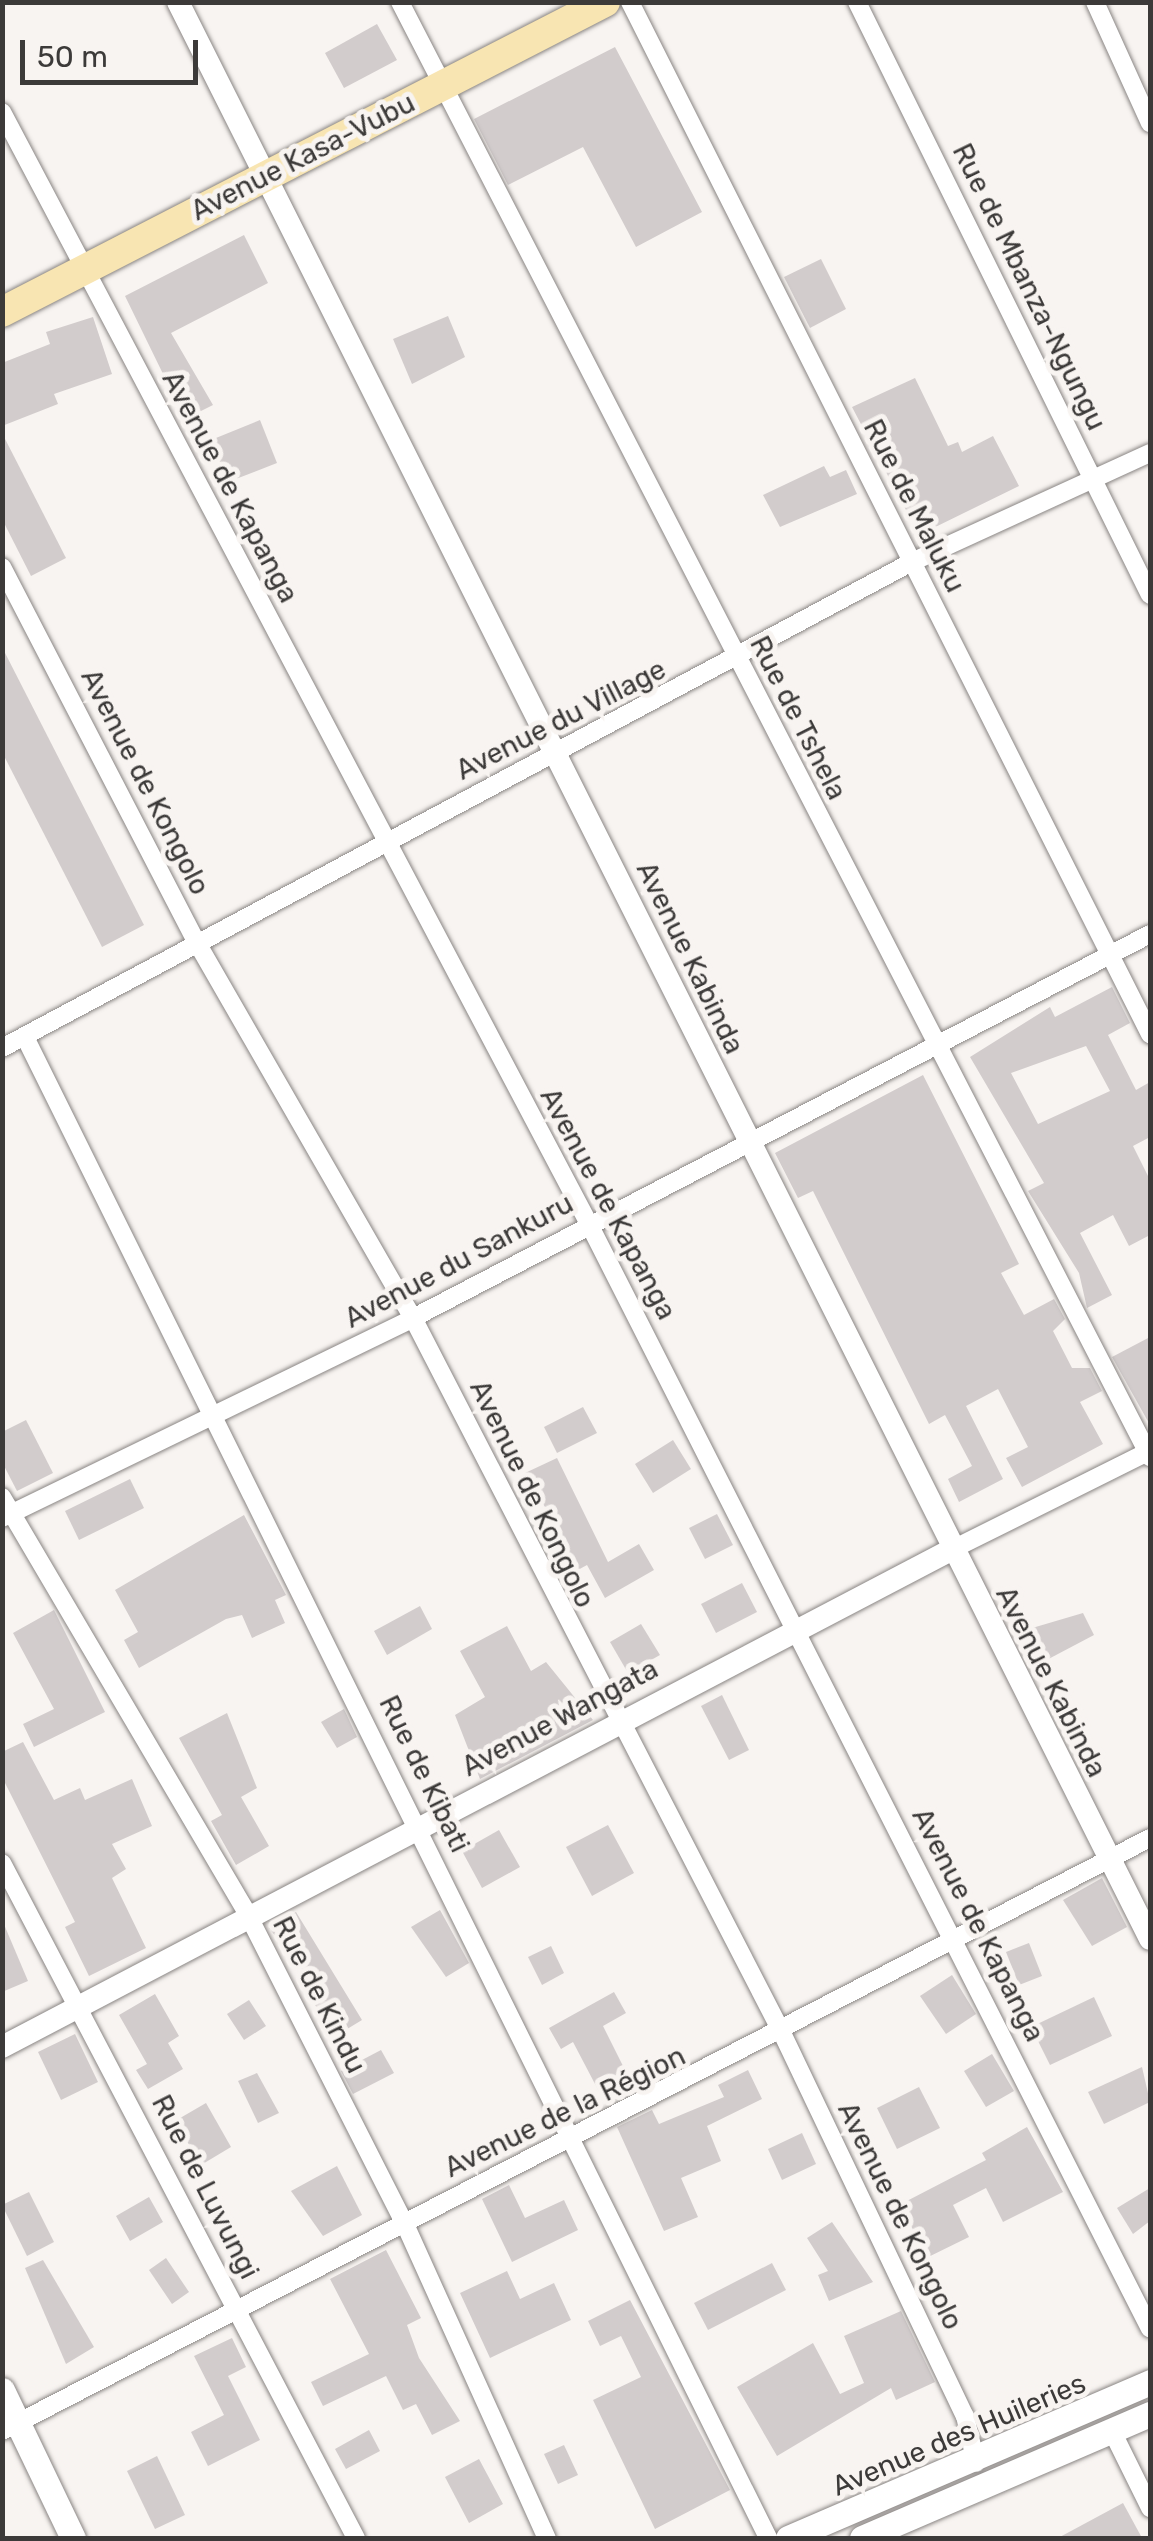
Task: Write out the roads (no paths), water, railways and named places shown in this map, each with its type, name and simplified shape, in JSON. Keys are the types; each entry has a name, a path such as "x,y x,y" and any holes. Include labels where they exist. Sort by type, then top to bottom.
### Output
{"main road":[{"name":"Avenue Kasa-Vubu","path":"2,312 606,2"},
{"name":"Avenue des Huileries","path":"788,2538 976,2462 1150,2382"},
{"path":"2,2390 10,2426 62,2526 73,2538"},
{"name":"Avenue des Huileries","path":"862,2538 892,2532 1150,2414"}],"street":[{"name":"Avenue Kabinda","path":"178,2 558,755 949,1551 1150,1939"},
{"name":"Rue de Tshela","path":"400,2 437,88 1150,1454"},
{"name":"Rue de Maluku","path":"630,2 1150,1034"},
{"name":"Rue de Mbanza-Ngungu","path":"857,2 1150,596"},
{"path":"1095,2 1150,122"},
{"name":"Avenue de Kapanga","path":"2,112 588,1222 1150,2329"},
{"name":"Avenue du Village","path":"2,1048 384,840 558,755 912,562 1096,483 1150,453"},
{"name":"Avenue de Kongolo","path":"2,567 196,942 414,1318 615,1724 783,2034 965,2416 976,2462"},
{"name":"Avenue du Sankuru","path":"5,1510 218,1416 414,1318 588,1222 748,1144 1150,934"},
{"name":"Rue de Kibati","path":"25,1037 218,1416 570,2142 768,2538"},
{"name":"Avenue Wangata","path":"2,2047 247,1913 794,1629 1150,1454"},
{"name":"Rue de Kindu","path":"5,1510 247,1913 404,2222 547,2538"},
{"name":"Avenue de la Région","path":"10,2426 239,2311 404,2222 783,2034 1150,1838"},
{"name":"Rue de Luvungi","path":"2,1863 80,2005 356,2538"},
{"path":"1112,2433 1150,2508"}]}
